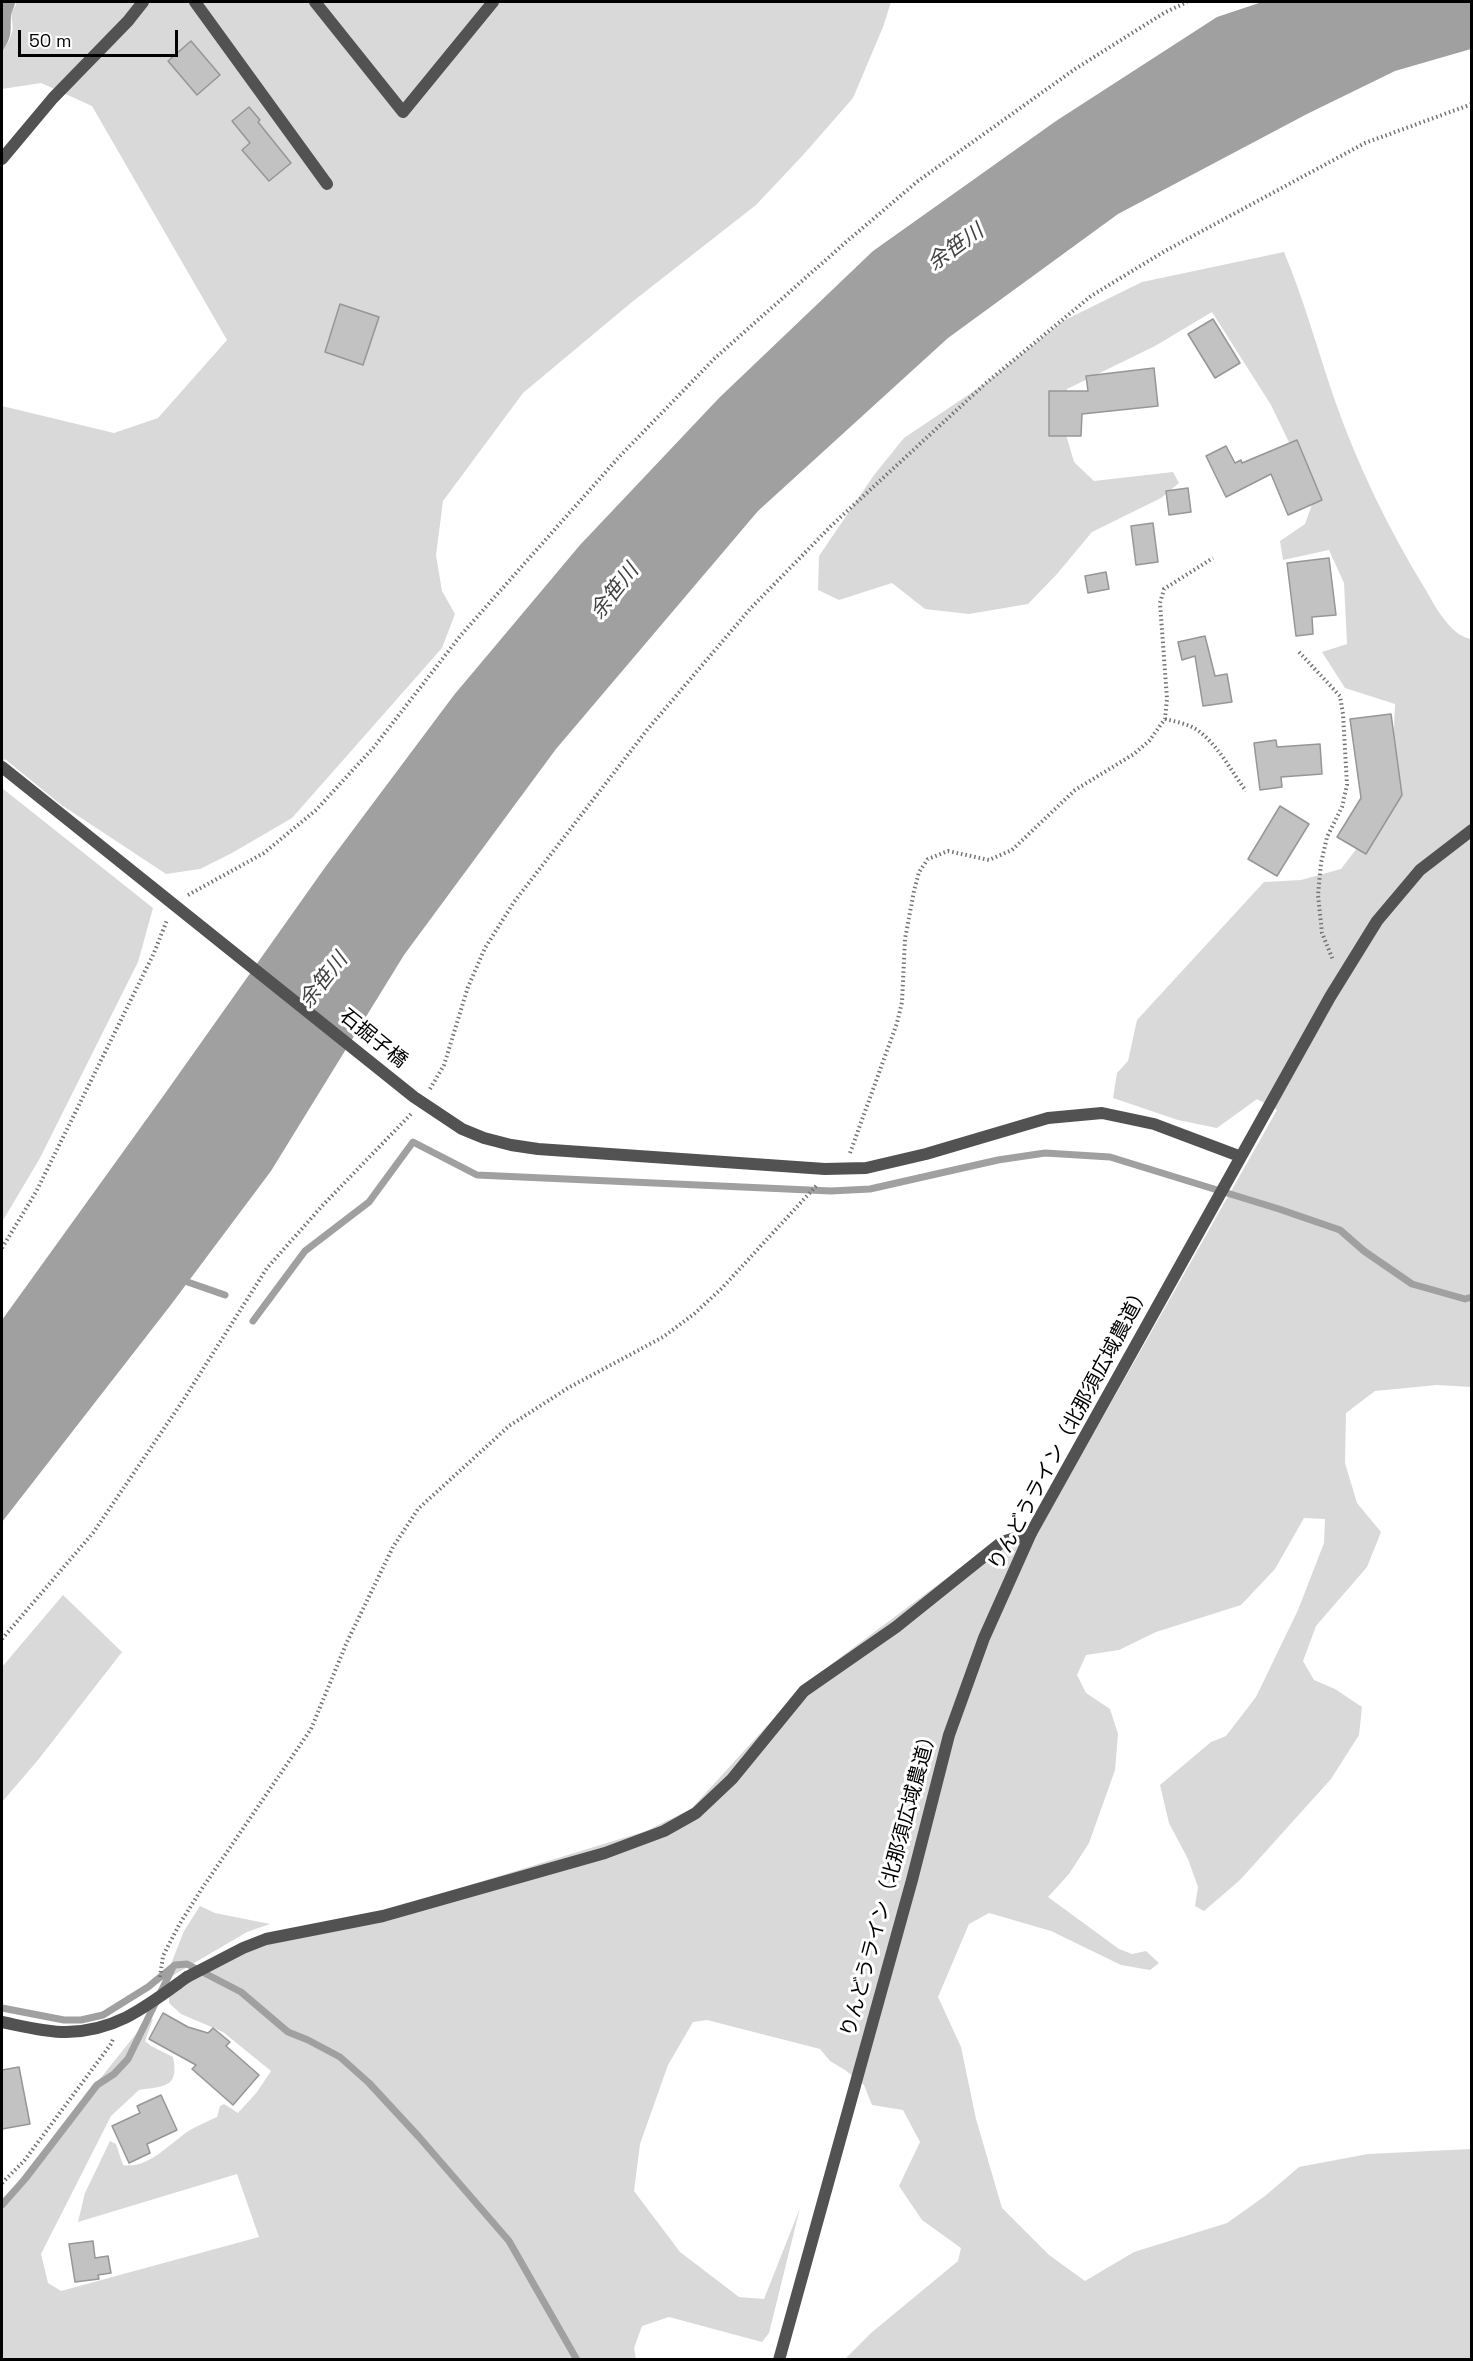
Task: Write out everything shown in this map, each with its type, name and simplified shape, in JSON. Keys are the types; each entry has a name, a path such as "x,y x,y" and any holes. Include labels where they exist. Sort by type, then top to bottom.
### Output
{"street":[{"path":"2,159 53,98 128,21 143,2"},
{"path":"195,2 327,184"},
{"path":"315,2 403,112 493,2"},
{"name":"石掘子橋","path":"2,767 418,1099 462,1129 484,1138 511,1145 568,1151 866,1168 926,1154 1048,1118 1102,1113 1154,1124 1239,1156"},
{"name":"りんどうライン（北那須広域農道）","path":"779,2360 912,1880 949,1735 984,1638 1031,1533 1239,1156 1377,921 1420,870 1472,830"},
{"path":"2,2022 65,2032 98,2028 126,2019 187,1977 243,1948 266,1939 383,1916 605,1853 664,1831 696,1813 732,1779 804,1691 896,1628 1002,1542 1031,1533"}],"path":[{"path":"2,1248 36,1192 154,953 173,903 264,853 316,810 374,747 461,635 619,457 715,358 918,180 1075,69 1164,13 1187,2"},
{"path":"2,1639 93,1533 184,1399 267,1268 323,1205 399,1129 444,1065 468,987 485,948 514,902 647,730 750,609 832,525 986,383 1091,296 1165,251 1365,143 1472,104"},
{"path":"156,1999 163,1956 179,1925 311,1729 347,1642 393,1547 418,1509 509,1426 568,1388 663,1337 694,1314 722,1288 780,1224 839,1168 897,1023 902,1002 905,939 919,872 928,859 948,851 989,860 1012,850 1075,790 1134,754 1149,741 1165,719 1167,699 1160,603 1164,589 1213,558"},
{"path":"1299,652 1340,696 1343,714 1347,785 1342,807 1327,837 1321,863 1318,895 1322,933 1331,958 1345,973"},
{"path":"1165,719 1189,726 1199,732 1211,743 1246,791"},
{"path":"2,2183 24,2161 111,2044 117,2022"}],"shaded area":[{"path":"15,2 891,2 853,98 804,154 756,205 632,302 523,393 443,501 436,555 442,591 455,614 442,648 292,818 200,869 166,874 60,804 5,759 2,765 2,406 114,433 158,418 227,340 92,106 41,83 2,89 2,52 13,29 11,13 16,5"},
{"path":"1284,252 1343,423 1374,495 1398,542 1438,610 1456,632 1471,639 1471,1387 1437,1385 1375,1391 1346,1413 1345,1463 1357,1503 1381,1532 1367,1567 1316,1626 1303,1661 1314,1680 1335,1689 1362,1707 1359,1735 1331,1779 1240,1880 1204,1911 1195,1906 1198,1887 1188,1859 1169,1823 1160,1785 1211,1742 1226,1736 1256,1697 1298,1610 1324,1543 1325,1519 1304,1518 1275,1569 1241,1605 1156,1632 1119,1650 1086,1655 1077,1675 1086,1693 1110,1709 1118,1734 1115,1770 1089,1843 1069,1874 1048,1897 1119,1949 1132,1954 1146,1951 1159,1963 1150,1970 1121,1965 1051,1931 989,1913 969,1924 938,1997 961,2047 976,2119 1002,2208 1049,2255 1085,2281 1134,2252 1227,2223 1265,2196 1299,2167 1368,2154 1471,2149 1471,2359 845,2359 871,2333 958,2261 961,2248 922,2220 899,2186 920,2142 903,2110 872,2105 864,2085 830,2061 820,2049 707,2020 693,2022 668,2065 640,2144 634,2191 680,2252 739,2297 764,2299 800,2208 769,2333 762,2342 669,2317 642,2326 634,2348 636,2359 2,2359 2,2199 147,2020 153,2019 145,2041 173,2057 174,2075 167,2084 139,2090 111,2116 41,2254 48,2283 61,2291 259,2237 237,2174 78,2222 85,2193 110,2141 116,2144 123,2165 141,2163 159,2154 190,2130 217,2117 220,2106 224,2104 238,2113 257,2092 271,2071 223,2032 181,2014 169,2003 169,1994 209,1967 266,1945 394,1919 434,1896 646,1831 691,1809 806,1683 1003,1536 1044,1521 1277,1110 1257,1099 1217,1128 1178,1120 1113,1098 1117,1073 1128,1061 1137,1020 1264,882 1301,880 1341,869 1376,823 1392,779 1395,704 1345,688 1322,652 1347,644 1344,583 1329,550 1283,560 1280,541 1305,524 1315,496 1271,405 1212,312 1155,346 1067,389 1063,424 1074,462 1094,481 1173,472 1179,483 1161,498 1092,532 1028,604 969,614 925,609 892,583 839,600 818,590 819,556 874,475 904,438 986,383 1063,321 1142,282"},
{"path":"2,788 153,908 138,962 40,1158 2,1222"},
{"path":"63,1595 122,1652 38,1760 2,1802 2,1667"},
{"path":"200,1906 215,1913 270,1924 247,1932 172,1976 167,1974 184,1931"}],"water":[{"path":"2,2 15,2 15,5 11,15 11,31 2,52"},
{"name":"余笹川","path":"1262,2 1471,2 1471,49 1395,71 1307,114 1118,214 948,338 758,511 556,749 404,955 271,1171 170,1306 2,1522 2,1320 326,866 454,695 580,545 719,398 873,251 1056,121 1217,17"}],"building":[{"path":"191,41 220,75 197,95 168,61"},
{"path":"249,107 260,120 258,122 291,163 269,181 242,150 250,143 232,121"},
{"path":"340,304 379,317 363,365 325,352"},
{"path":"1213,319 1240,363 1215,378 1188,334"},
{"path":"1154,368 1158,406 1082,414 1081,436 1049,436 1049,391 1088,391 1086,376"},
{"path":"1297,440 1322,500 1288,515 1271,474 1226,497 1206,456 1226,446 1235,463 1241,460 1242,463"},
{"path":"1188,488 1191,512 1169,515 1166,491"},
{"path":"1153,523 1158,562 1136,565 1131,526"},
{"path":"1329,558 1336,615 1312,617 1313,634 1296,636 1287,563"},
{"path":"1106,572 1109,589 1088,593 1085,576"},
{"path":"1205,636 1215,676 1227,674 1232,702 1203,706 1195,656 1182,660 1178,642"},
{"path":"1391,714 1402,795 1366,854 1337,837 1361,798 1350,719"},
{"path":"1276,740 1277,747 1320,744 1322,774 1281,777 1282,787 1260,790 1254,743"},
{"path":"1280,806 1309,824 1277,876 1248,859"},
{"path":"163,2013 188,2027 208,2033 213,2028 230,2042 226,2046 259,2075 233,2105 192,2069 196,2065 149,2039"},
{"path":"19,2067 30,2124 2,2129 2,2070"},
{"path":"161,2095 177,2130 147,2144 150,2153 129,2163 112,2126 140,2113 137,2106"},
{"path":"93,2241 95,2258 108,2256 111,2273 98,2275 99,2279 75,2282 69,2244"}],"waterway":[{"path":"253,1321 305,1251 369,1202 413,1142 477,1175 831,1191 870,1189 998,1160 1045,1153 1110,1157 1340,1230 1364,1251 1412,1284 1465,1299 1472,1297"},
{"path":"179,1279 225,1295"},
{"path":"2,2008 64,2020 81,2020 103,2015 148,1987 175,1965 187,1964 241,1992 288,2032 340,2057 369,2083 419,2137 509,2241 577,2360"},
{"path":"2,2205 25,2179 97,2085 114,2074 128,2059 173,1967"}]}
